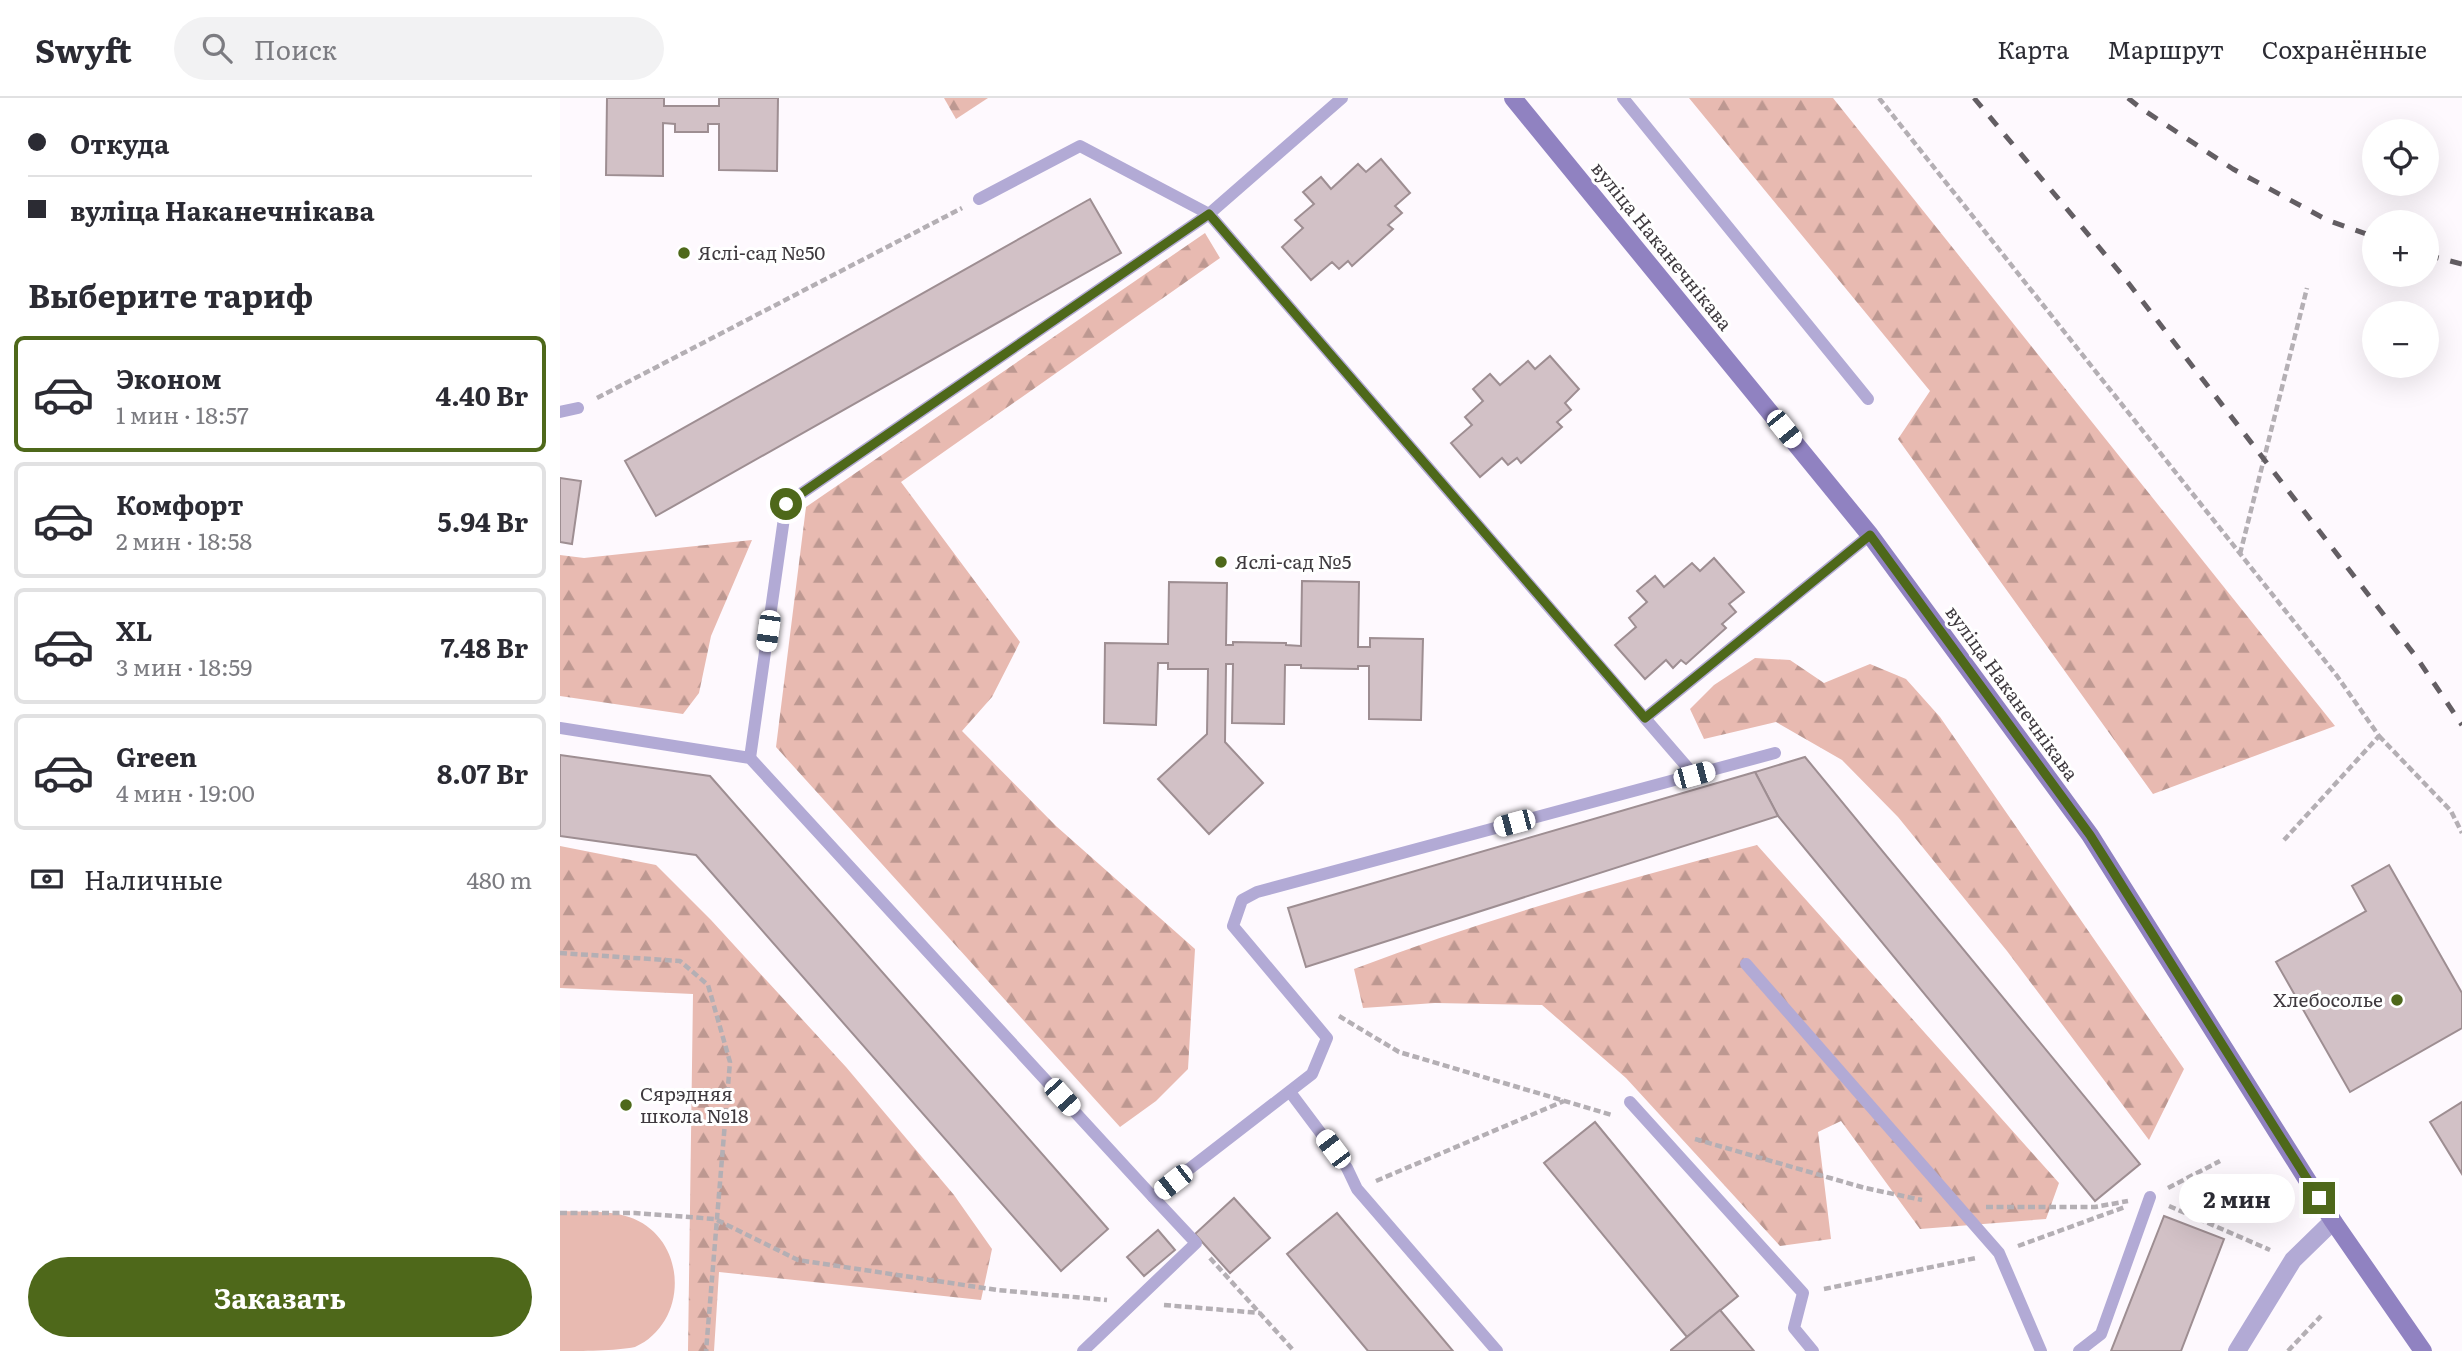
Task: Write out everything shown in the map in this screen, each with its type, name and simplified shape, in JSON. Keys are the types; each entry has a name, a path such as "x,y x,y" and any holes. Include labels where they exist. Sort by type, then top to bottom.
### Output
{"main road":[{"name":"вуліца Наканечнікава","path":"1514,98 1870,535 2090,835 2333,1221 2423,1351"}],"street":[{"path":"2237,1351 2294,1260 2333,1221"}],"lane":[{"path":"1623,98 1868,399"},
{"path":"750,758 786,504 1209,214 1333,101"},
{"path":"979,199 1080,146 1209,214 1694,775"},
{"path":"560,412 578,408"},
{"path":"1645,718 1870,535"},
{"path":"560,729 750,758 1196,1243 1083,1351"},
{"path":"1153,1197 1312,1074 1327,1038 1233,926 1242,900 1257,892 1775,754"},
{"path":"1746,964 1999,1253 2041,1351"},
{"path":"1290,1092 1347,1168 1357,1189 1497,1351"},
{"path":"1630,1102 1802,1293 1794,1328 1813,1351"},
{"path":"2079,1351 2101,1334 2150,1197"}],"path":[{"path":"1879,98 2162,452 2337,676 2379,736 2451,811 2462,832"},
{"path":"578,408 979,199"},
{"path":"2240,555 2308,288"},
{"path":"2284,840 2379,736"},
{"path":"560,953 680,961 708,985 730,1062 705,1351"},
{"path":"1332,1012 1399,1052 1653,1126"},
{"path":"1357,1189 1565,1101"},
{"path":"1693,1138 1865,1188 1960,1208 2095,1207 2150,1197 2220,1161"},
{"path":"2150,1197 2294,1260"},
{"path":"560,1213 635,1213 715,1219 799,1260 996,1290 1260,1313"},
{"path":"1196,1243 1294,1351"},
{"path":"2288,1351 2321,1316"}],"green space":[{"path":"944,98 988,98 956,119"},
{"path":"1689,98 1833,98 2335,726 2153,794 1898,439 1930,391"},
{"path":"1205,233 1220,258 901,482 1020,642 992,697 962,731 1056,826 1195,949 1188,1069 1156,1101 1120,1127 776,747 806,507"},
{"path":"752,540 711,636 699,693 683,714 560,696 560,555 584,558"},
{"path":"1755,658 1790,660 1824,683 1870,664 1906,679 1940,717 2184,1069 2149,1140 2007,951 1898,817 1842,760 1776,722 1704,739 1690,709 1714,685"},
{"path":"1757,845 2059,1183 2046,1219 1920,1229 1841,1121 1818,1132 1831,1239 1780,1246 1626,1078 1542,1005 1435,1003 1363,1008 1354,969 1504,917"},
{"path":"560,846 656,865 711,920 846,1067 954,1195 992,1249 981,1300 719,1272 714,1351 688,1351 693,994 560,988"},
{"path":"560,1211 604,1212 629,1217 648,1227 663,1242 671,1260 675,1280 673,1300 666,1319 653,1335 635,1347 560,1351"}],"building":[{"path":"607,98 664,98 664,106 719,106 719,98 778,98 777,171 719,170 719,124 708,124 708,132 675,132 675,124 663,123 663,176 606,175"},
{"path":"1381,159 1410,193 1395,206 1402,213 1388,225 1393,229 1352,266 1348,261 1339,269 1332,262 1311,280 1282,247 1303,228 1295,220 1314,204 1303,192 1321,177 1331,189 1358,164 1366,172"},
{"path":"1090,199 1121,253 656,516 625,461"},
{"path":"1550,356 1579,389 1565,403 1571,410 1557,422 1562,427 1521,463 1517,458 1508,465 1502,458 1480,477 1451,443 1472,425 1465,417 1483,401 1473,389 1490,374 1500,385 1528,361 1535,369"},
{"path":"560,478 581,481 572,544 560,542"},
{"path":"1714,558 1744,592 1729,604 1736,612 1722,624 1726,628 1686,664 1681,660 1673,668 1666,660 1645,679 1615,645 1636,627 1629,618 1647,602 1637,591 1655,576 1664,587 1692,563 1700,571"},
{"name":"Яслі-сад №5","path":"1302,581 1359,582 1358,647 1370,647 1370,638 1423,639 1421,720 1369,719 1369,666 1358,666 1358,669 1301,668 1301,665 1285,665 1284,724 1232,723 1233,664 1226,664 1225,742 1263,783 1209,834 1158,779 1207,734 1208,669 1168,669 1168,663 1158,663 1156,725 1104,723 1105,643 1168,644 1169,582 1227,583 1226,645 1233,645 1233,642 1286,643 1301,646"},
{"path":"560,755 710,776 1108,1229 1061,1271 696,855 560,836"},
{"path":"1805,757 2140,1164 2095,1201 1778,816 1755,772"},
{"path":"1755,772 1778,816 1306,967 1288,908"},
{"path":"2389,865 2462,993 2462,1028 2350,1092 2276,962 2366,911 2352,886"},
{"path":"2462,1102 2462,1174 2430,1122"},
{"path":"1595,1122 1738,1296 1687,1337 1544,1163"},
{"path":"1234,1198 1270,1238 1230,1273 1195,1234"},
{"path":"1337,1213 1453,1351 1368,1351 1287,1254"},
{"path":"2164,1216 2224,1239 2181,1351 2111,1351"},
{"path":"1158,1230 1175,1250 1144,1276 1127,1257"},
{"path":"1720,1310 1754,1351 1671,1351 1671,1350"}],"railway":[{"path":"1974,98 2123,276 2417,658 2462,725"},
{"path":"2128,98 2233,169 2327,220 2362,232"},
{"path":"2439,258 2462,264"}],"place":[{"name":"Яслі-сад №50","path":"684,253"},
{"name":"Яслі-сад №5","path":"1221,562"},
{"name":"Хлебосолье","path":"2397,1000"},
{"name":"Сярэдняя школа №18","path":"626,1105"}],"route":[{"path":"786,504 1209,214 1645,718 1870,535 2090,835 2319,1198"}]}
